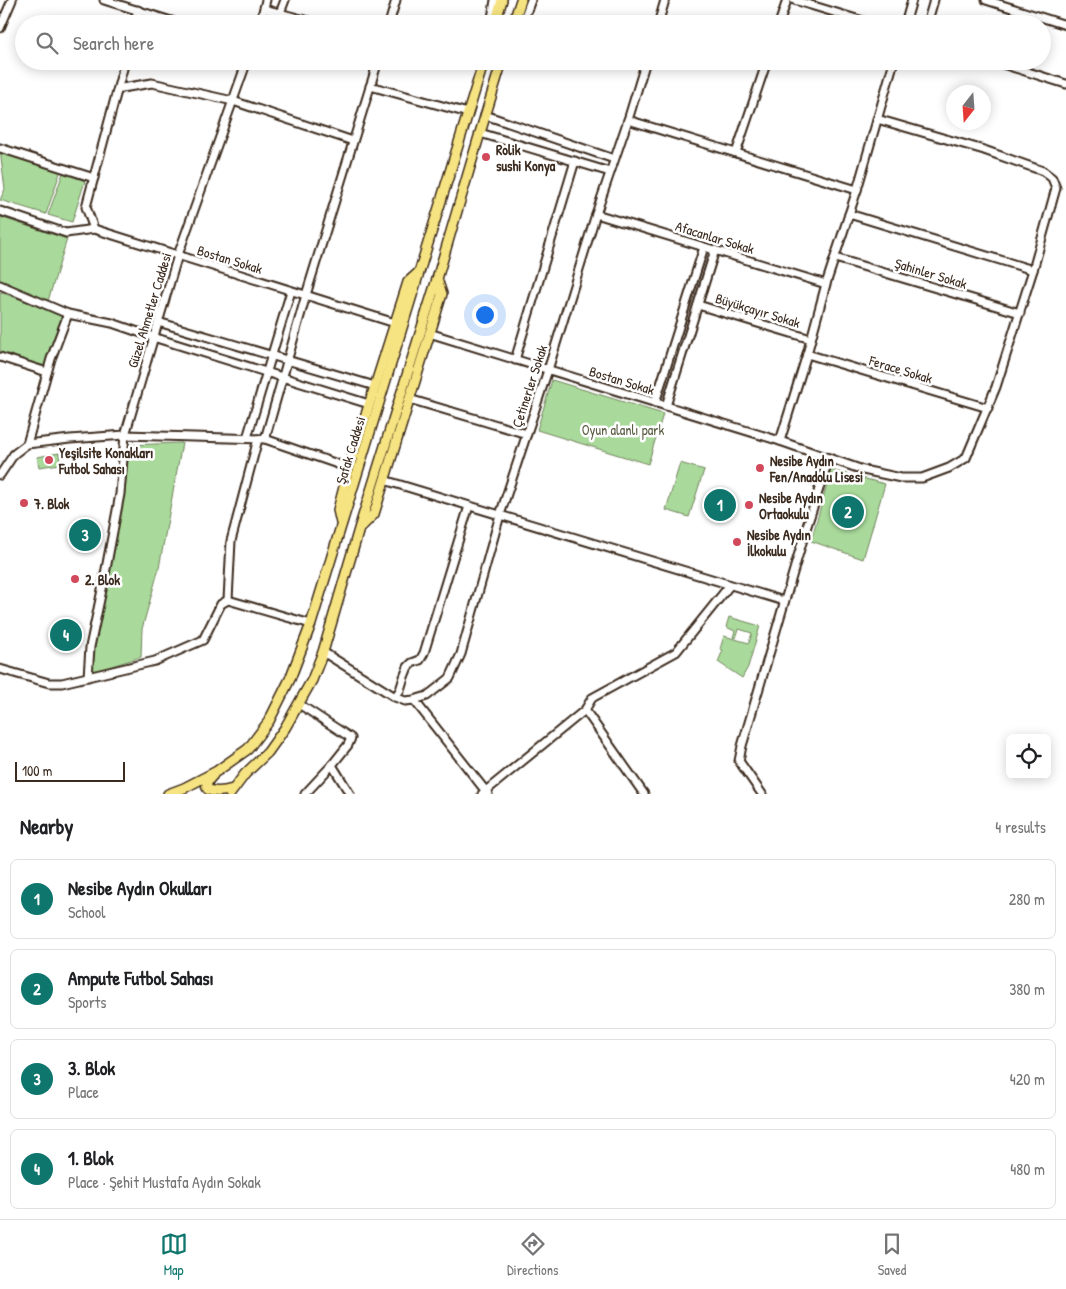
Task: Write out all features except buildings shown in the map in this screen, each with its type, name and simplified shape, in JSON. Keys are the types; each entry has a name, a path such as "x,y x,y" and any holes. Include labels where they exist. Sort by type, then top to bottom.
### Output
{"main road":[{"path":"497,15 499,1 520,4"},
{"name":"Şafak Caddesi","path":"168,794 217,771 248,749 269,721 290,679 311,624 481,70"},
{"path":"217,771 208,781 207,788 210,792 214,793 231,792 245,774 268,752 285,728 312,680 323,652 499,70"},
{"path":"342,523 338,510 349,468 408,282 419,273"},
{"path":"359,529 374,514 442,294 437,279"}],"street":[{"path":"0,28 12,0"},
{"path":"104,0 153,15"},
{"path":"262,15 266,0"},
{"path":"280,13 284,0"},
{"path":"392,15 396,0"},
{"path":"525,15 531,0"},
{"path":"661,15 665,0"},
{"path":"782,15 787,0"},
{"path":"794,0 843,15"},
{"path":"908,15 912,0"},
{"path":"930,15 934,0"},
{"path":"986,0 1034,15"},
{"path":"494,15 499,1"},
{"path":"264,9 287,15"},
{"path":"137,15 138,10"},
{"path":"1051,20 1066,25"},
{"path":"94,229 86,207 123,70"},
{"name":"Güzel Ahmetler Caddesi","path":"88,677 90,647 104,585 120,494 125,435 178,256 244,70"},
{"path":"228,600 231,541 375,70"},
{"name":"Çetinerler Sokak","path":"414,700 427,696 450,678 461,654 500,515 643,70"},
{"path":"736,153 764,70"},
{"path":"780,441 891,70"},
{"path":"1022,70 1066,84"},
{"path":"117,91 122,88 152,83 233,101 353,141"},
{"path":"370,86 468,113"},
{"path":"485,116 614,158"},
{"name":"Bostan Sokak","path":"429,333 780,441 862,470 901,478 922,478 948,468 966,458 988,408 1020,313 1056,188 1052,178 1043,171 984,150 877,119"},
{"path":"628,120 856,190"},
{"path":"480,133 610,172"},
{"path":"0,148 94,178"},
{"path":"515,360 575,161"},
{"name":"Bostan Sokak","path":"0,210 66,232 94,229 394,323"},
{"name":"Afacanlar Sokak","path":"596,214 826,284"},
{"path":"849,214 1033,270"},
{"path":"655,403 704,247"},
{"path":"666,406 715,250"},
{"name":"Şahinler Sokak","path":"835,258 1020,313"},
{"path":"0,286 68,314 112,323 369,404"},
{"path":"247,438 291,291"},
{"name":"Büyükçayır Sokak","path":"698,305 811,339"},
{"path":"27,444 51,359 68,314"},
{"path":"158,322 375,386"},
{"name":"Ferace Sokak","path":"807,354 988,408"},
{"path":"0,357 47,372"},
{"path":"409,399 527,434"},
{"path":"0,475 14,454 27,444 125,435 262,439 349,468"},
{"path":"762,794 739,761 784,601 829,458"},
{"path":"384,480 784,601"},
{"path":"395,697 400,690 408,666 412,662 420,660 424,653 469,506"},
{"path":"323,652 395,697 406,701 414,700 485,793 586,710 592,698 676,652 730,585"},
{"path":"0,669 48,683 62,683 155,661 203,640 221,604 228,600 311,624"},
{"path":"299,704 351,738 348,745 305,794"},
{"path":"586,710 644,794"},
{"path":"332,764 350,794"}],"green space":[{"path":"0,150 61,170 46,214 0,200 5,189"},
{"path":"63,173 85,181 72,222 48,215"},
{"path":"0,217 67,239 48,301 0,286"},
{"path":"0,292 61,314 64,319 47,365 42,366 0,352"},
{"name":"Oyun alanlı park","path":"552,380 663,414 648,464 537,430"},
{"path":"182,443 159,568 142,629 141,657 92,672 93,647 128,445"},
{"name":"Yeşilsite Konakları Futbol Sahası","path":"59,453 60,464 39,467 37,457"},
{"path":"680,463 704,470 689,517 666,510"},
{"path":"831,470 885,484 863,559 811,541"},
{"path":"729,617 760,626 748,667 742,678 718,662 723,650 720,649 724,636 749,643 752,633 739,629 736,638 733,637 735,631 726,627"}],"place":[{"name":"Rolik sushi Konya","path":"486,157"},
{"name":"Yeşilsite Konakları Futbol Sahası","path":"49,460"},
{"name":"Nesibe Aydın Fen/Anadolu Lisesi","path":"760,468"},
{"name":"7. Blok","path":"24,503"},
{"name":"Nesibe Aydın Okulları","path":"720,505"},
{"name":"Nesibe Aydın Ortaokulu","path":"749,505"},
{"name":"Ampute Futbol Sahası","path":"848,512"},
{"name":"3. Blok","path":"85,535"},
{"name":"Nesibe Aydın İlkokulu","path":"737,542"},
{"name":"2. Blok","path":"75,579"},
{"name":"1. Blok","path":"66,635"}]}
